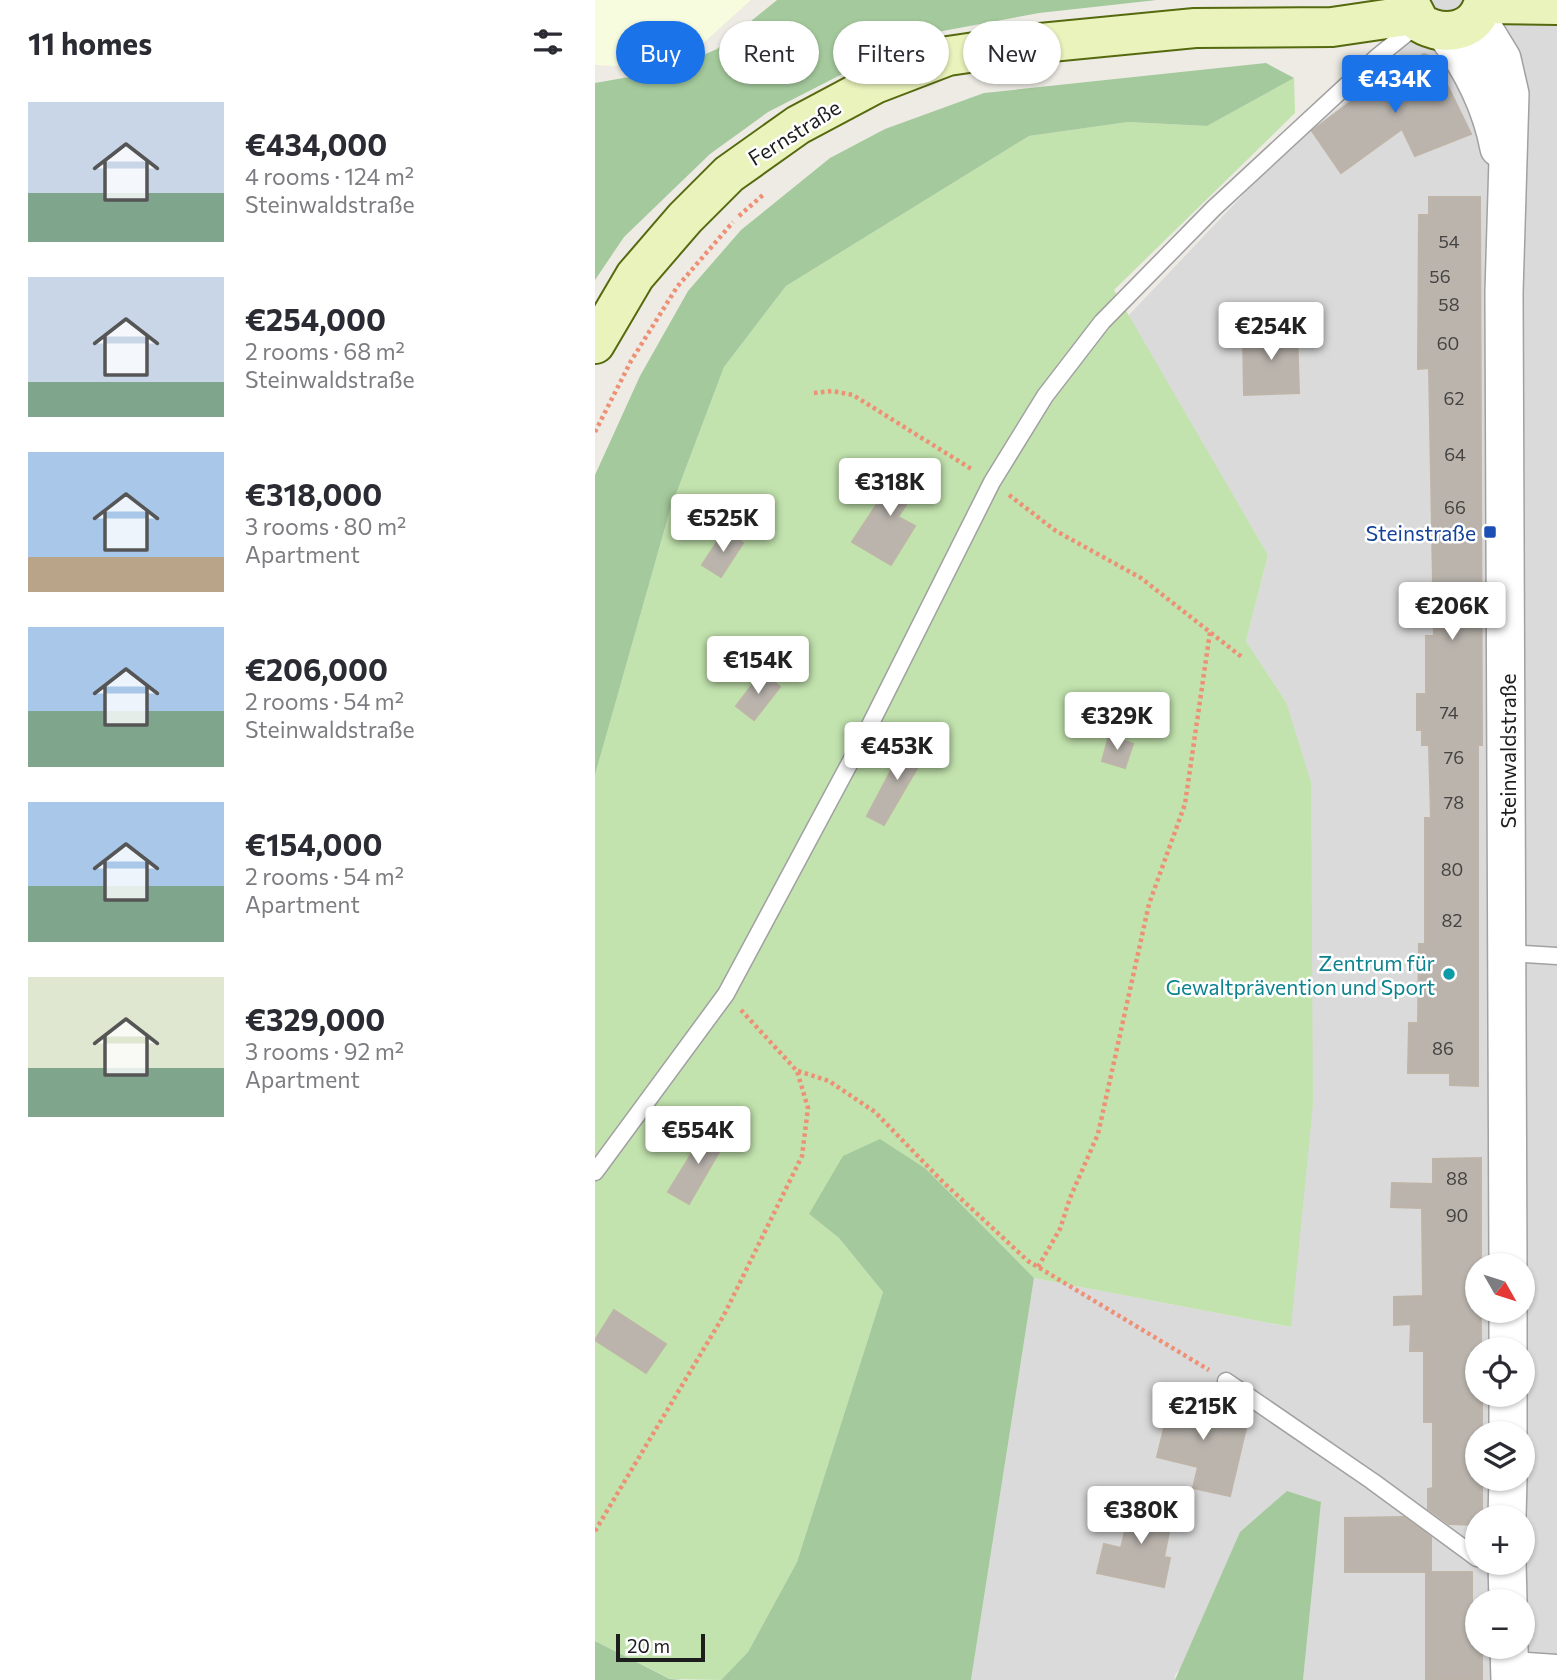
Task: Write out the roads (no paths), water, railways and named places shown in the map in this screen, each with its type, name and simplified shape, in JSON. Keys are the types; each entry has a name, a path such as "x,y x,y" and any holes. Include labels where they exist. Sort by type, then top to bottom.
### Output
{"main road":[{"name":"Fernstraße","path":"595,344 635,276 685,218 729,174 798,125 874,84 948,56 1195,28 1322,0"},
{"name":"Fernstraße","path":"1195,28 1332,27 1407,16 1557,5"}],"street":[{"name":"Steinwaldstraße","path":"1448,14 1462,55 1484,99 1497,136 1508,194 1504,292 1508,1253"},
{"path":"1510,1664 1557,1670"}],"lane":[{"path":"595,1172 726,994 868,729 992,482 1045,396 1102,322 1214,208 1376,58 1448,14"},
{"path":"1508,953 1557,956"},
{"path":"1226,1381 1372,1481 1465,1549"}],"place":[{"name":"Steinstraße","path":"1490,532"},
{"name":"Zentrum für Gewaltprävention und Sport","path":"1449,974"}]}
